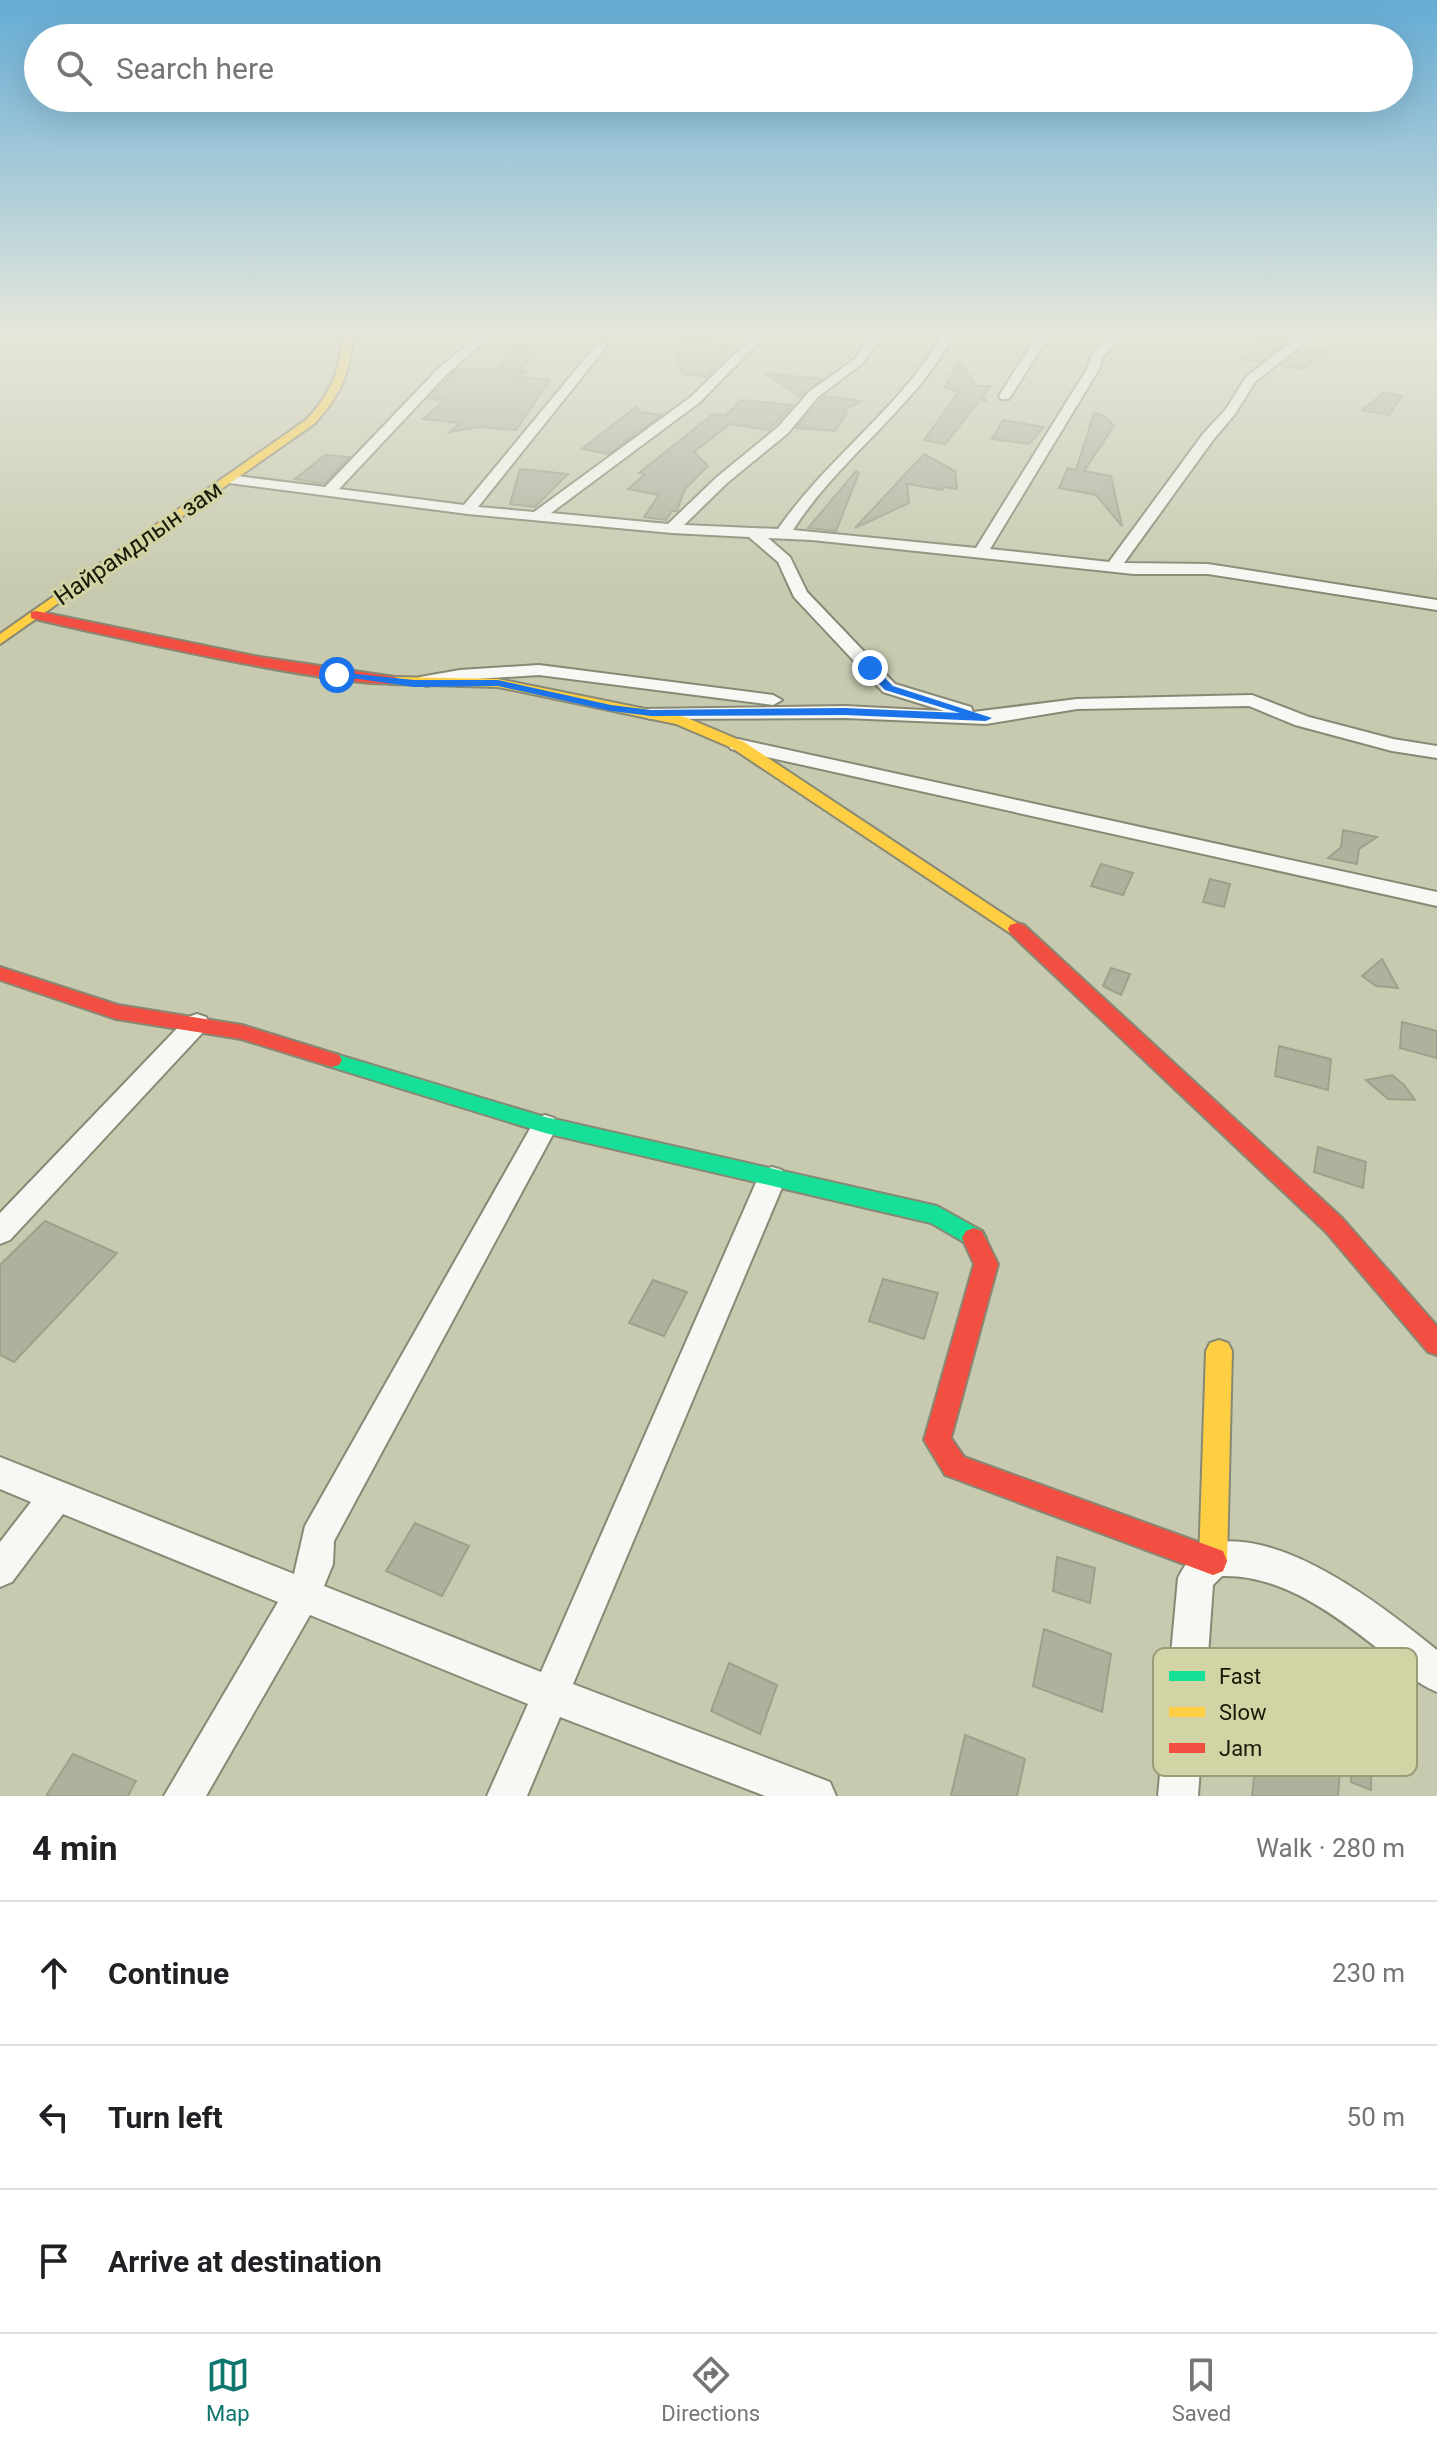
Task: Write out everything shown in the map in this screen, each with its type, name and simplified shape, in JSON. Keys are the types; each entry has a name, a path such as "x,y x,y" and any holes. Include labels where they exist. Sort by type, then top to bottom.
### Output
{"street":[{"name":"Найрамдлын зам","path":"0,640 314,418"},
{"path":"328,492 398,418"},
{"path":"468,510 543,418"},
{"path":"539,515 671,418"},
{"path":"672,529 793,418"},
{"path":"783,533 797,509 886,418"},
{"path":"980,553 1063,418"},
{"path":"1113,567 1225,418"},
{"path":"229,479 468,510 672,529 750,530 1113,567 1208,569 1437,605"},
{"path":"750,530 785,560 800,594 889,688 986,718"},
{"path":"36,615 240,660 414,683 498,683 680,720 738,745 1023,934 1334,1225 1437,1344"},
{"path":"414,683 460,675 539,670 845,712"},
{"path":"651,713 845,712 986,718 1077,704 1252,700 1302,721 1392,745 1437,752"},
{"path":"738,745 1437,899"},
{"path":"0,973 116,1012 242,1032 545,1125 937,1215 965,1229 981,1245 986,1264 937,1440 955,1466 1213,1561 1233,1559 1276,1566 1380,1626 1406,1648"},
{"path":"0,1232 197,1023"},
{"path":"184,1796 303,1594 316,1564 317,1538 545,1125"},
{"path":"507,1796 772,1178"},
{"path":"1190,1648 1196,1578 1213,1561 1219,1351"},
{"path":"0,1473 552,1695 816,1796"},
{"path":"0,1570 58,1494"},
{"path":"1417,1657 1437,1674"},
{"path":"1178,1796 1180,1776"}],"building":[{"path":"524,418 516,430 480,427 450,432 460,423 423,419"},
{"path":"622,418 657,418 609,454 582,449"},
{"path":"708,418 781,418 769,430 730,424 694,452 708,466 685,489 677,511 672,511 666,520 644,517 659,495 628,489 645,474 639,473"},
{"path":"805,418 844,418 835,431 796,428"},
{"path":"940,418 966,418 945,444 924,440"},
{"path":"1092,418 1106,418 1114,426 1084,471 1111,476 1122,526 1096,495 1059,488 1068,468 1076,470"},
{"path":"1003,420 1044,427 1029,444 992,439"},
{"path":"924,454 955,471 957,489 944,487 942,490 907,484 909,503 855,528"},
{"path":"325,455 349,457 324,484 295,479"},
{"path":"520,469 568,474 535,507 510,504"},
{"path":"856,471 859,473 836,531 808,528"},
{"path":"1343,830 1377,837 1359,849 1357,864 1328,858 1341,847"},
{"path":"1101,864 1133,873 1123,895 1091,886"},
{"path":"1210,879 1230,884 1224,907 1203,902"},
{"path":"1382,959 1398,988 1376,986 1362,976"},
{"path":"1111,968 1130,974 1121,995 1103,986"},
{"path":"1402,1022 1437,1031 1437,1058 1400,1048"},
{"path":"1279,1046 1331,1059 1328,1090 1275,1076"},
{"path":"1392,1075 1415,1100 1388,1099 1366,1080"},
{"path":"1318,1147 1366,1162 1363,1188 1314,1172"},
{"path":"45,1221 117,1253 14,1362 0,1355 0,1265"},
{"path":"883,1279 938,1293 924,1339 869,1321"},
{"path":"653,1280 687,1292 664,1336 629,1323"},
{"path":"415,1523 469,1546 442,1596 386,1571"},
{"path":"1057,1557 1095,1568 1090,1603 1053,1591"},
{"path":"1044,1629 1111,1654 1102,1712 1033,1686"},
{"path":"729,1663 777,1685 760,1734 711,1711"},
{"path":"965,1735 1025,1759 1017,1796 951,1796"},
{"path":"73,1754 136,1781 128,1796 46,1796"},
{"path":"1254,1776 1339,1776 1338,1796 1252,1796"},
{"path":"1351,1776 1371,1776 1371,1790 1351,1782"}],"traffic: fast":[{"path":"332,1060 545,1125 937,1215 974,1238"}],"traffic: slow":[{"path":"0,640 314,418"},
{"path":"395,681 498,683 680,720 738,745 1017,929"},
{"path":"1213,1561 1219,1351"}],"traffic: jam":[{"path":"36,615 260,662 395,681"},
{"path":"1017,929 1334,1225 1437,1344"},
{"path":"0,973 116,1012 242,1032 332,1060"},
{"path":"974,1238 986,1264 937,1440 955,1466 1213,1561"}],"route":[{"path":"337,675 414,683 498,683 611,708 651,713 845,712 986,718 889,688 870,668"}]}
